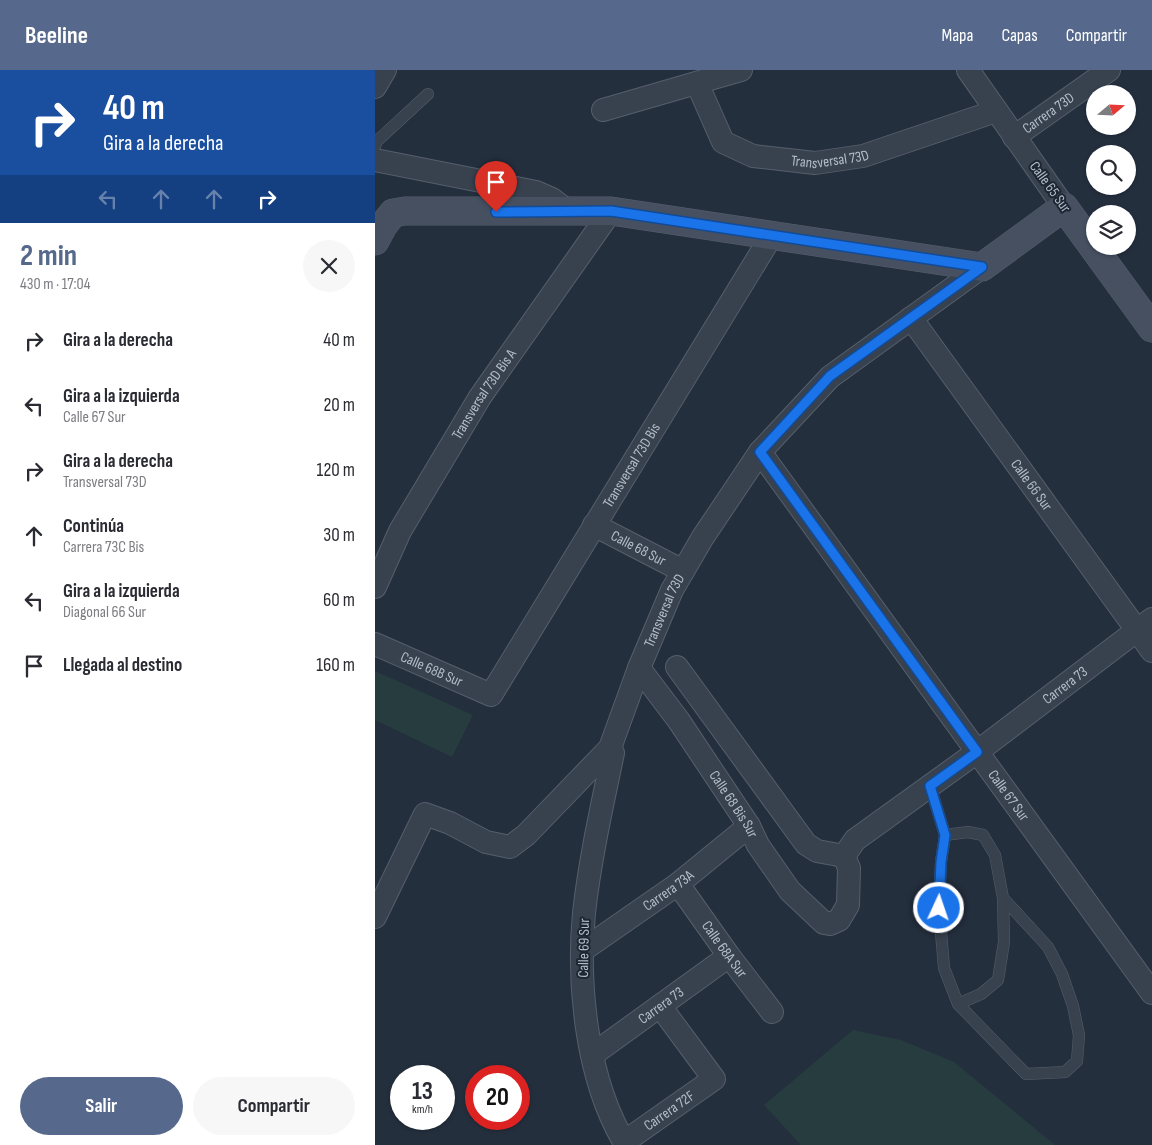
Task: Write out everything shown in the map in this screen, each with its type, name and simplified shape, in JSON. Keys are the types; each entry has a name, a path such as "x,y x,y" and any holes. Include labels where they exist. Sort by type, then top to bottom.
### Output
{"street":[{"path":"375,87 385,70"},
{"path":"603,110 741,70"},
{"name":"Calle 65 Sur","path":"968,70 1152,328"},
{"name":"Carrera 73D","path":"1014,137 1109,70"},
{"name":"Transversal 73D","path":"697,83 723,142 753,156 815,163 863,156 996,111"},
{"path":"375,160 536,192 552,199 569,212"},
{"path":"375,241 383,226 393,214 405,211 611,211 982,267 1064,207"},
{"name":"Transversal 73D Bis A","path":"375,587 400,531 480,397 611,211"},
{"name":"Transversal 73D Bis","path":"491,695 772,235"},
{"name":"Transversal 73D","path":"375,917 425,814 450,823 487,842 510,847 526,835 610,748 639,668 672,590 703,537 760,452 830,376 982,267"},
{"name":"Calle 66 Sur","path":"911,318 1145,625 1152,652"},
{"name":"Calle 67 Sur","path":"760,452 1152,994"},
{"name":"Calle 68 Sur","path":"594,525 683,571"},
{"name":"Carrera 73","path":"844,856 855,840 977,752 1145,625"},
{"name":"Calle 68B Sur","path":"375,644 491,695"},
{"path":"677,667 805,844 817,851 844,856"},
{"name":"Calle 68 Bis Sur","path":"639,668 679,721 749,826 758,845 790,891 824,923 830,924 839,920 848,905 849,868 844,856"},
{"name":"Calle 69 Sur","path":"610,748 613,753 592,859 584,914 585,1016 600,1088 625,1143"},
{"name":"Carrera 73A","path":"583,950 678,884 749,826"},
{"name":"Calle 68A Sur","path":"678,884 729,956 772,1012"},
{"name":"Carrera 73","path":"592,1055 729,956"},
{"name":"Carrera 72F","path":"625,1143 714,1079 660,1006"}],"lane":[{"path":"375,146 377,141 429,94"},
{"path":"930,786 945,835 941,862 939,908 944,968 958,1004 1026,1074 1065,1072 1077,1061 1079,1034 1073,1006 1062,974 1048,947 1003,898"},
{"path":"945,835 969,832 983,835 995,854 1003,898 1004,942 998,980 981,994 958,1004"}],"green space":[{"path":"375,671 473,715 452,757 375,720"},
{"path":"853,1030 901,1040 954,1062 1055,1145 801,1145 764,1105"}],"route":[{"path":"496,212 611,211 982,267 830,376 760,452 977,752 930,786 945,835 941,862 939,908"}]}
